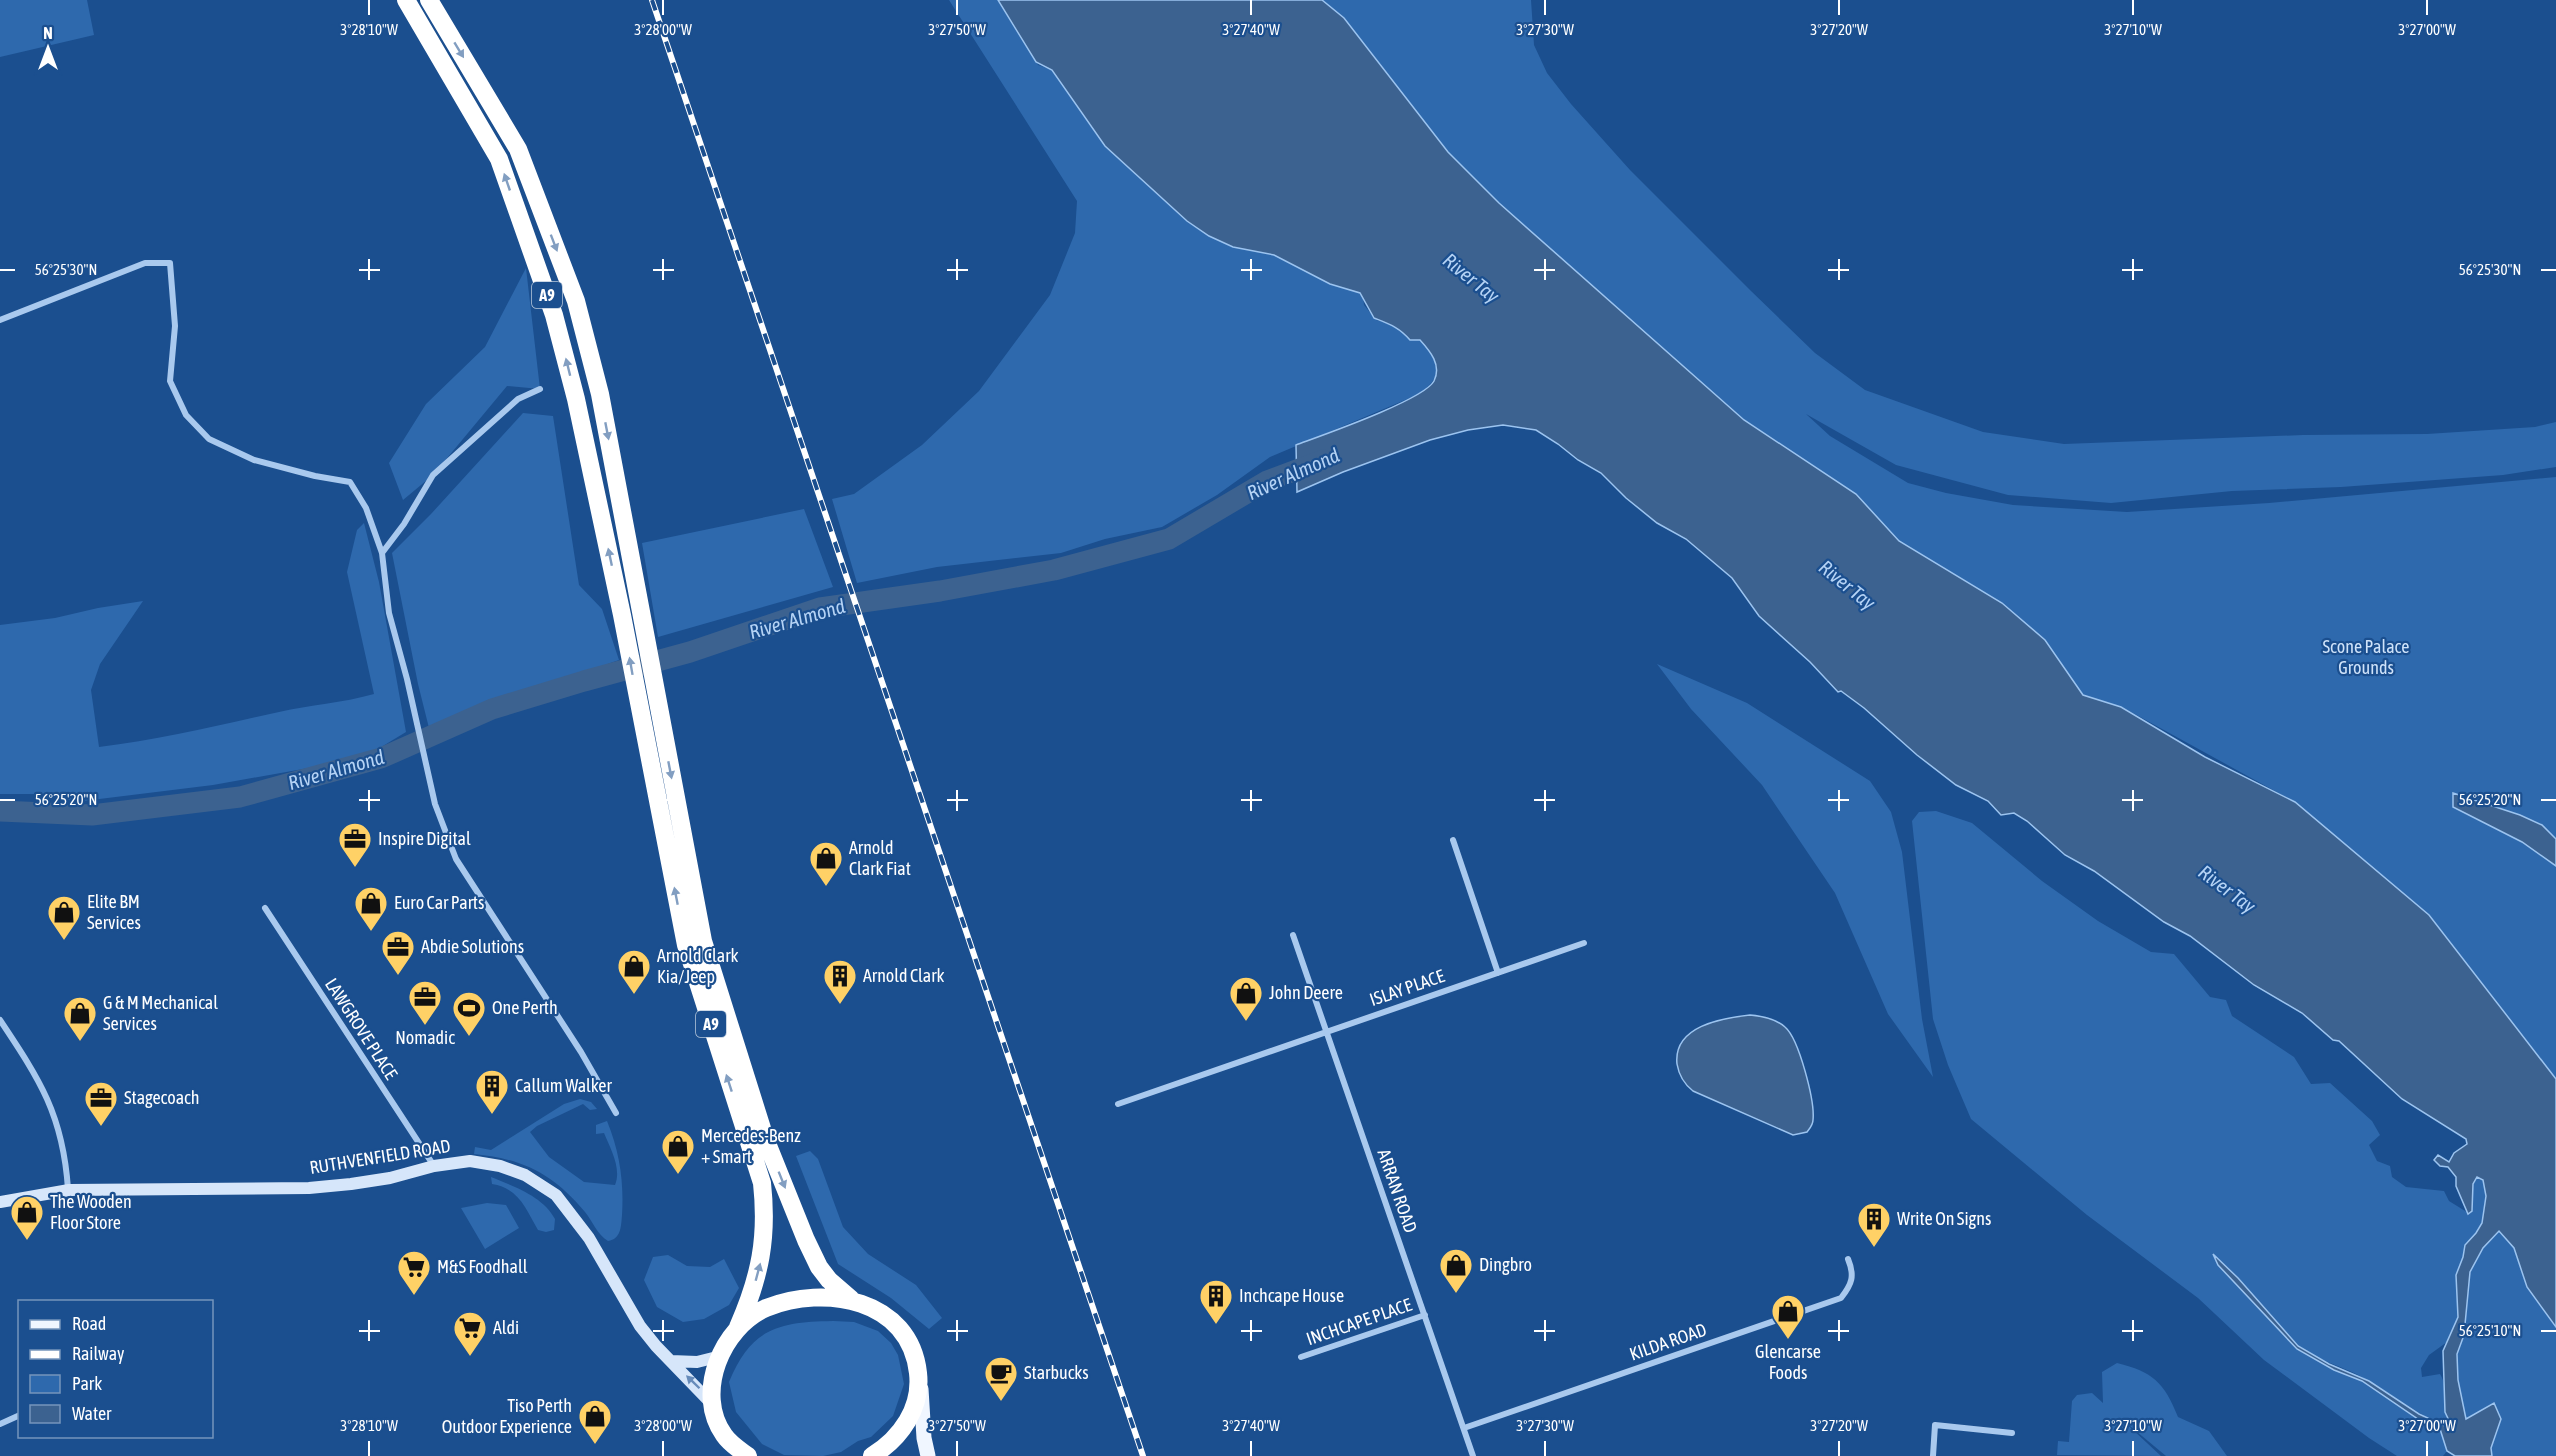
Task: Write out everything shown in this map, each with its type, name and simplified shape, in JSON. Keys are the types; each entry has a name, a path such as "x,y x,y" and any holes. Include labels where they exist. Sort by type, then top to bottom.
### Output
{"highway":[{"name":"A9","path":"406,0 499,159 554,315 576,399 622,615 686,945 762,1183 765,1215 763,1255 753,1294 738,1327"},
{"name":"A9","path":"429,0 518,149 576,301 600,394 703,941 765,1138 819,1267 838,1289 851,1299"},
{"path":"726,1456 724,1436 713,1405 713,1382 721,1356 738,1327 766,1308 778,1305 822,1299 851,1299 868,1305 896,1324 909,1341 917,1362 918,1377 912,1411 903,1430 890,1444 872,1456"},
{"path":"724,1436 748,1456"}],"main road":[{"path":"918,1377 928,1456"}],"street":[{"path":"0,320 145,263 170,263 175,326 170,381 186,415 209,439 254,460 350,482 366,508 382,553 389,614 407,679 435,804 456,859 581,1052 616,1113"},
{"path":"382,553 405,524 433,475 518,399 540,389"},
{"path":"1453,840 1498,973"},
{"name":"LAWGROVE PLACE","path":"265,908 434,1166"},
{"name":"ARRAN ROAD","path":"1293,935 1473,1456"},
{"name":"ISLAY PLACE","path":"1118,1104 1584,943"},
{"path":"0,1020 49,1099 62,1135 69,1190"},
{"name":"RUTHVENFIELD ROAD","path":"0,1202 69,1190 309,1188 390,1178 434,1166 470,1161 500,1166 525,1175 556,1195 589,1238 639,1326 713,1405"},
{"name":"KILDA ROAD","path":"1464,1428 1841,1298 1852,1284 1853,1270 1848,1259"},
{"name":"INCHCAPE PLACE","path":"1301,1357 1425,1315"},
{"path":"671,1361 697,1362 721,1356"},
{"path":"0,1424 18,1415"},
{"path":"1933,1456 1935,1425 2012,1433"}],"green space":[{"path":"0,0 87,0 94,35 0,57"},
{"path":"949,0 998,0 1038,65 1052,70 1105,146 1187,221 1209,236 1233,247 1274,255 1330,284 1357,291 1363,297 1364,305 1376,320 1391,324 1410,340 1420,340 1435,362 1435,376 1432,382 1417,395 1270,457 1217,495 1162,527 1105,539 1061,553 937,567 857,583 832,499 854,494 922,445 979,391 1050,295 1075,233 1077,201"},
{"name":"Scone Palace Grounds","path":"1322,0 1531,0 1534,45 1547,73 1571,104 1630,170 1815,353 1865,390 1983,432 2064,444 2303,435 2427,434 2535,427 2556,422 2556,467 2503,475 2341,487 2232,491 2111,503 2008,495 1896,465 1806,414 1830,436 1908,483 1946,493 2013,505 2127,512 2269,503 2556,477 2556,839 2542,825 2523,842 2556,866 2556,1079 2429,915 2295,802 2122,707 2083,695 2045,640 2002,603 1899,541 1856,494 1744,420 1499,203 1448,152 1344,18"},
{"path":"526,268 540,389 507,386 433,475 403,500 389,463 426,404 485,347"},
{"path":"523,413 553,416 579,585 602,609 619,660 429,728 392,553 431,514"},
{"path":"804,509 833,587 658,637 642,543"},
{"path":"364,523 379,582 406,732 368,755 348,761 213,785 75,802 49,794 0,794 0,625 55,618 143,601 100,664 91,690 99,747 167,736 374,694 347,572 357,530"},
{"path":"1657,664 1747,703 1870,781 1891,812 1902,852 1922,1019 1933,1077 1888,1014 1835,893 1762,785 1691,709"},
{"path":"1936,811 1972,823 2042,881 2098,921 2151,952 2174,954 2210,997 2226,1000 2232,1016 2294,1057 2311,1084 2330,1083 2372,1121 2380,1135 2369,1145 2377,1161 2390,1166 2392,1177 2406,1187 2444,1191 2449,1201 2470,1214 2473,1184 2478,1177 2483,1180 2486,1196 2482,1223 2465,1245 2456,1275 2458,1317 2447,1342 2429,1355 2421,1368 2422,1377 2440,1374 2443,1380 2448,1419 2451,1425 2447,1427 2359,1376 2301,1347 2282,1330 2245,1285 2214,1256 2218,1265 2297,1349 2334,1370 2362,1381 2418,1419 2435,1424 2440,1428 2447,1451 2443,1456 2397,1456 2369,1438 2264,1360 2198,1298 2087,1215 1971,1119 1948,1065 1933,1019 1912,821 1919,812"},
{"path":"580,1099 591,1102 597,1109 590,1110 583,1104 537,1126 530,1132 549,1157 584,1182 615,1185 617,1172 612,1152 604,1133 596,1134 596,1125 607,1121 618,1156 622,1179 620,1232 616,1238 608,1241 573,1199 549,1178 508,1160 474,1154 475,1147 491,1150 564,1104"},
{"path":"810,1151 818,1159 843,1227 868,1254 916,1285 942,1318 929,1329 891,1298 838,1264 796,1156"},
{"path":"491,1177 527,1193 543,1204 555,1219 554,1230 546,1232 538,1230 521,1201 509,1190 492,1184"},
{"path":"487,1203 506,1205 519,1228 485,1249 461,1208"},
{"path":"2499,1231 2514,1248 2527,1287 2556,1327 2556,1456 2492,1456 2491,1448 2498,1430 2466,1419 2458,1380 2457,1354 2464,1335 2470,1272 2483,1248"},
{"path":"668,1255 687,1266 710,1267 724,1259 739,1288 729,1305 704,1319 683,1322 657,1307 644,1280 653,1257"},
{"path":"854,1322 878,1331 891,1343 898,1355 904,1384 893,1416 871,1437 858,1441 841,1452 823,1456 784,1455 762,1444 736,1412 729,1382 747,1350 757,1339 769,1332 797,1323"},
{"path":"2117,1363 2140,1370 2156,1380 2168,1395 2178,1417 2209,1431 2227,1456 2166,1456 2118,1416 2161,1456 2057,1455 2058,1441 2069,1442 2072,1401 2077,1395 2092,1393 2103,1403 2102,1372"}],"water":[{"name":"River Tay","path":"998,0 1322,0 1344,18 1448,152 1499,203 1744,420 1856,494 1899,541 2002,603 2045,640 2083,695 2121,707 2205,757 2295,802 2429,915 2556,1079 2556,1327 2527,1287 2514,1248 2499,1231 2483,1248 2470,1272 2464,1335 2457,1354 2458,1380 2466,1419 2494,1403 2501,1419 2491,1448 2492,1456 2455,1456 2447,1451 2440,1429 2435,1424 2418,1419 2362,1381 2334,1370 2297,1349 2218,1265 2213,1254 2238,1278 2298,1346 2329,1364 2369,1381 2419,1414 2447,1427 2451,1425 2445,1412 2443,1351 2458,1317 2456,1275 2465,1245 2482,1223 2486,1196 2483,1180 2477,1177 2473,1184 2472,1211 2468,1214 2456,1186 2456,1177 2448,1167 2440,1166 2434,1160 2438,1155 2449,1162 2454,1153 2467,1144 2466,1139 2402,1099 2339,1041 2333,1040 2302,1013 2254,985 2190,936 2164,922 2094,871 2065,855 2027,821 2014,813 2001,815 1988,801 1956,785 1917,755 1864,708 1841,691 1838,692 1810,662 1759,616 1732,578 1686,539 1657,523 1626,498 1601,473 1578,460 1536,430 1503,425 1468,430 1430,440 1343,472 1297,492 1296,445 1370,417 1426,389 1434,381 1437,369 1431,354 1420,340 1410,340 1398,329 1374,318 1360,293 1330,284 1274,255 1233,247 1209,236 1187,221 1105,146 1052,70 1036,62"},
{"path":"2453,793 2520,815 2542,825 2556,839 2556,866 2522,842 2453,807"},
{"path":"1750,1015 1777,1021 1785,1027 1796,1044 1805,1071 1813,1111 1813,1122 1807,1132 1793,1135 1693,1091 1681,1076 1677,1064 1678,1051 1683,1041 1691,1033 1714,1022"}],"waterway":[{"name":"River Almond","path":"0,811 92,815 240,797 381,758 492,709 690,652 820,608 940,591 1054,570 1169,539 1267,481 1323,460"}],"railway":[{"path":"652,0 1143,1456"}],"place":[{"name":"Inspire Digital","path":"355,868"},
{"name":"Arnold Clark Fiat","path":"826,887"},
{"name":"Euro Car Parts","path":"371,932"},
{"name":"Elite BM Services","path":"64,941"},
{"name":"Abdie Solutions","path":"398,976"},
{"name":"Arnold Clark Kia/Jeep","path":"634,995"},
{"name":"Arnold Clark","path":"840,1005"},
{"name":"John Deere","path":"1246,1022"},
{"name":"Nomadic","path":"425,1026"},
{"name":"One Perth","path":"469,1037"},
{"name":"G & M Mechanical Services","path":"80,1042"},
{"name":"Callum Walker","path":"492,1115"},
{"name":"Stagecoach","path":"101,1127"},
{"name":"Mercedes-Benz + Smart","path":"678,1175"},
{"name":"The Wooden Floor Store","path":"27,1241"},
{"name":"Write On Signs","path":"1874,1248"},
{"name":"Dingbro","path":"1456,1294"},
{"name":"M&S Foodhall","path":"414,1296"},
{"name":"Inchcape House","path":"1216,1325"},
{"name":"Glencarse Foods","path":"1788,1340"},
{"name":"Aldi","path":"470,1357"},
{"name":"Starbucks","path":"1001,1402"},
{"name":"Tiso Perth Outdoor Experience","path":"595,1445"}]}
